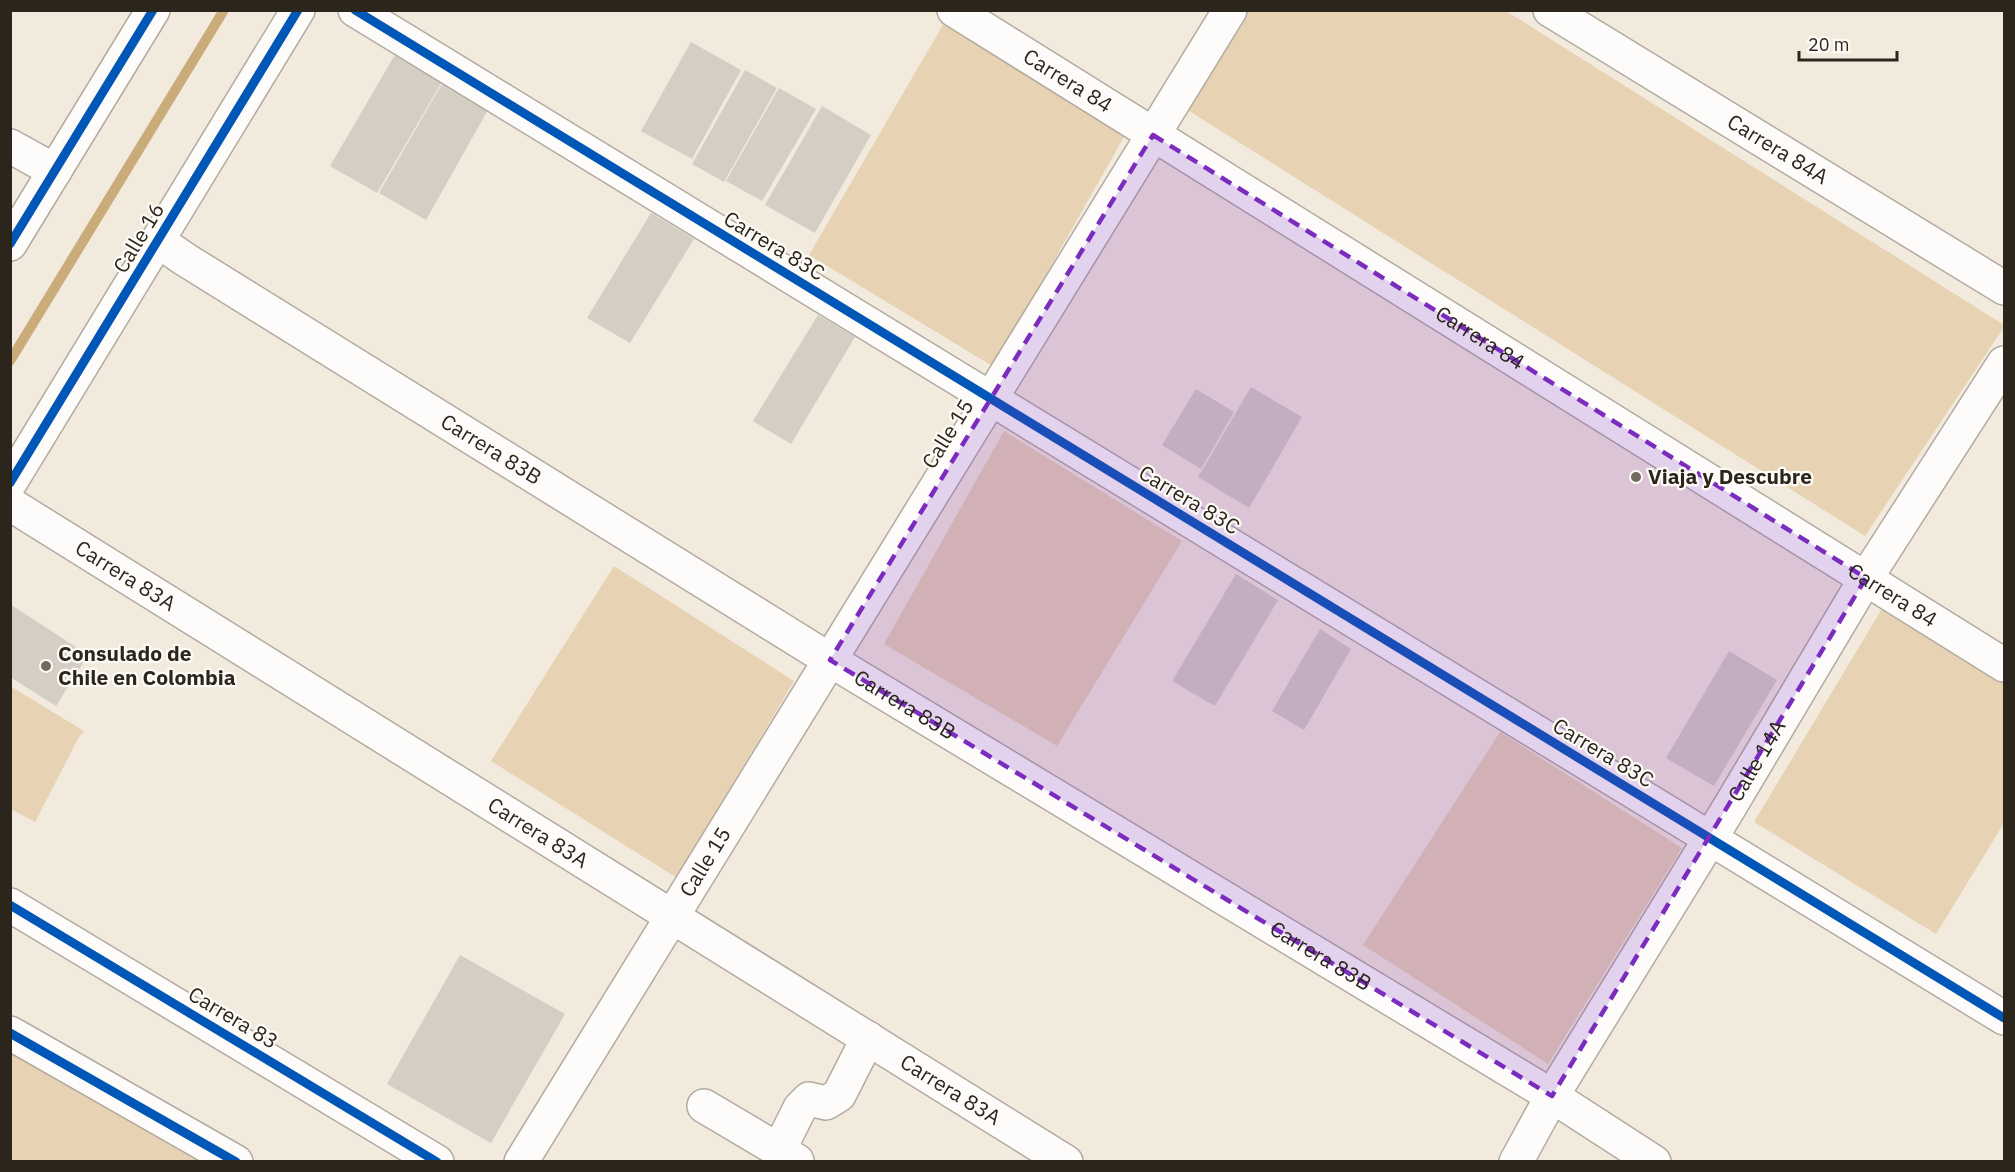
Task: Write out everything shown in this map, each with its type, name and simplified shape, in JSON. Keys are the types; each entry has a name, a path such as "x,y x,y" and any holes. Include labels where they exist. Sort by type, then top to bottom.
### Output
{"street":[{"path":"10,244 153,10"},
{"name":"Calle 16","path":"10,483 298,10"},
{"name":"Carrera 83C","path":"355,10 2004,1018"},
{"name":"Carrera 84","path":"954,10 2004,665"},
{"name":"Calle 15","path":"521,1161 1230,10"},
{"name":"Carrera 84A","path":"1550,10 2004,288"},
{"path":"10,146 55,171"},
{"name":"Carrera 83B","path":"158,241 830,660 1552,1096 1654,1161"},
{"name":"Calle 14A","path":"1516,1161 1552,1096 1710,840 1866,578 2004,363"},
{"name":"Carrera 83A","path":"10,504 1066,1161"},
{"name":"Carrera 83","path":"10,905 437,1161"},
{"path":"10,1033 236,1161"},
{"path":"704,1106 789,1156 800,1108 809,1099 826,1103 838,1095 868,1038"}],"highlighted area":[{"path":"1153,135 1866,578 1552,1096 830,660"}],"shaded area":[{"path":"1244,11 1506,11 2004,327 1865,536 1186,109"},
{"path":"948,16 1129,128 994,367 809,255"},
{"path":"1004,431 1182,541 1057,746 884,644"},
{"path":"614,566 794,681 677,878 491,761"},
{"path":"1886,602 2004,681 2004,823 1936,934 1754,822"},
{"path":"10,686 84,731 35,822 11,809"},
{"path":"1500,732 1682,848 1548,1064 1363,945"},
{"path":"11,1033 236,1161 11,1161"}],"building":[{"path":"691,42 741,70 692,159 641,131"},
{"path":"396,53 443,80 377,193 330,166"},
{"path":"745,70 777,88 724,182 692,164"},
{"path":"443,82 489,108 426,220 379,193"},
{"path":"779,88 816,109 762,201 726,181"},
{"path":"822,106 871,135 815,233 765,205"},
{"path":"651,213 694,239 630,343 587,318"},
{"path":"818,315 855,337 791,444 753,421"},
{"path":"1251,387 1302,417 1249,508 1198,477"},
{"path":"1196,389 1234,412 1201,469 1162,445"},
{"path":"1236,574 1278,600 1215,706 1172,681"},
{"name":"Consulado de Chile en Colombia","path":"10,604 88,655 56,706 10,677"},
{"path":"1320,629 1351,649 1304,730 1272,711"},
{"path":"1729,651 1777,680 1714,786 1666,758"},
{"path":"460,955 565,1014 491,1143 387,1084"}],"waterway":[{"path":"10,361 224,10"}],"cycle path":[{"path":"10,244 153,10"},
{"path":"10,483 298,10"},
{"path":"355,10 2004,1018"},
{"path":"10,905 437,1162"},
{"path":"10,1033 236,1162"}],"place":[{"name":"Viaja y Descubre","path":"1636,477"},
{"name":"Consulado de Chile en Colombia","path":"46,666"}]}
